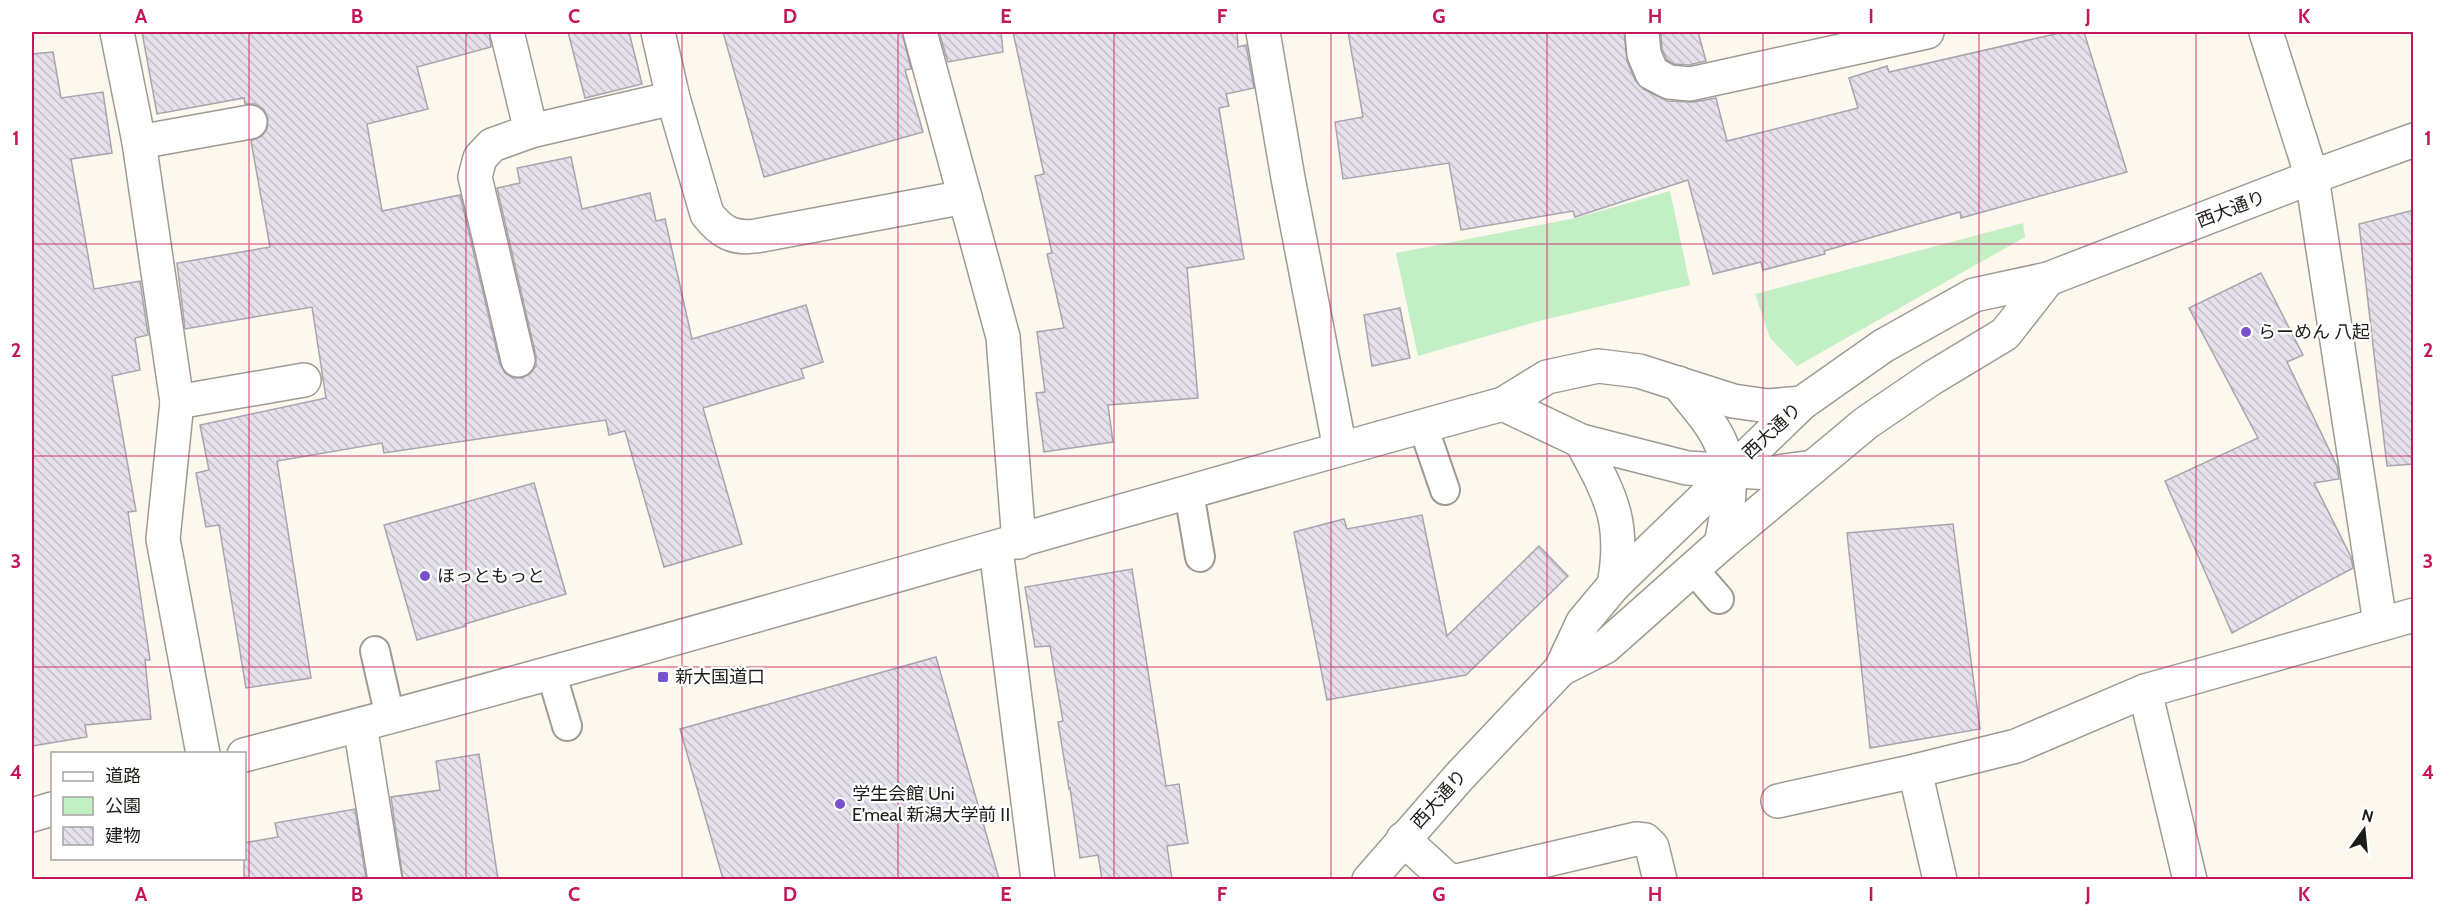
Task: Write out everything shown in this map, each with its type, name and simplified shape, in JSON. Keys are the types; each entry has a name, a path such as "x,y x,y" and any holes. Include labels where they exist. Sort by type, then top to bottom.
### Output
{"street":[{"path":"117,32 139,142 177,402 163,539 203,752"},
{"path":"507,32 531,131"},
{"path":"658,32 673,98 707,214 729,235 742,238 756,236 965,197"},
{"path":"921,32 1003,337 1008,545 1038,879"},
{"path":"1263,32 1290,189 1340,449"},
{"path":"1641,32 1644,54 1652,73 1669,82 1690,84 1927,32"},
{"path":"2266,32 2312,177 2380,623"},
{"path":"518,360 475,177 480,158 492,145 531,131 673,98"},
{"path":"139,142 250,122"},
{"name":"西大通り","path":"1370,879 1403,839 1561,669 1583,622 1614,585 1729,471 1802,403 1883,346 1974,295 2048,279 2414,140"},
{"name":"西大通り","path":"1561,669 1605,647 1721,544 1875,417 1932,378 2005,333 2048,279"},
{"path":"246,754 375,721 1008,545 1503,404 1547,377 1598,366 1639,371 1733,401 1768,406 1802,403"},
{"path":"177,402 304,380"},
{"path":"1678,383 1721,443 1729,471 1728,510 1721,544"},
{"path":"1503,404 1581,441 1687,468 1771,472 1813,467"},
{"path":"1581,441 1610,495 1618,535 1619,559 1614,585"},
{"path":"1778,801 1836,781 1915,771 2016,746 2145,691 2414,615"},
{"path":"2145,691 2190,879"},
{"path":"375,721 385,879"},
{"path":"1915,771 1940,879"},
{"path":"32,814 51,809"},
{"path":"1403,839 1448,879"},
{"path":"1461,879 1636,839 1646,840 1652,847 1660,879"}],"lane":[{"path":"1423,426 1445,490"},
{"path":"1189,493 1200,557"},
{"path":"1693,568 1719,599"},
{"path":"375,651 375,721"},
{"path":"552,672 567,726"}],"green space":[{"path":"1670,191 1690,285 1539,321 1418,356 1396,253 1576,218"},
{"path":"2023,223 2025,237 1797,366 1770,338 1755,294"}],"building":[{"path":"142,32 489,32 491,47 417,67 428,109 367,124 382,211 460,195 500,364 505,373 513,378 522,378 530,374 536,366 536,356 497,188 520,183 517,168 571,157 582,209 650,193 656,221 665,219 692,339 806,305 823,362 801,369 804,378 703,408 742,544 664,567 625,431 609,435 606,420 384,453 382,443 277,461 311,678 246,688 219,525 206,527 196,473 209,470 200,425 326,398 312,307 185,329 177,263 270,247 251,141 262,136 267,129 268,119 264,110 256,104 245,104 244,98 157,114"},
{"path":"568,32 629,32 642,84 585,98"},
{"path":"723,32 902,32 911,69 905,70 923,132 764,177"},
{"path":"939,32 1001,32 1003,52 948,62"},
{"path":"1013,32 1237,32 1238,47 1246,45 1254,88 1226,94 1229,106 1219,108 1244,259 1187,268 1198,398 1108,405 1113,442 1044,452 1036,393 1045,392 1037,332 1064,328 1047,254 1052,253 1035,176 1044,174"},
{"path":"1348,32 1624,32 1627,61 1635,80 1643,89 1667,101 1694,102 1716,98 1727,141 1858,108 1849,78 1887,66 1889,72 2064,32 2084,32 2127,172 1961,218 1960,212 1824,251 1825,254 1763,270 1761,262 1713,274 1688,180 1575,217 1573,211 1461,230 1449,163 1343,179 1335,122 1363,117"},
{"path":"1661,32 1698,32 1706,61 1689,65 1674,64 1667,60 1662,49"},
{"path":"53,52 61,98 103,92 112,153 71,159 94,289 140,281 148,335 135,338 140,370 112,376 136,511 128,512 150,660 145,660 151,719 85,725 87,737 32,746 32,54"},
{"path":"2414,210 2414,464 2387,466 2359,224"},
{"path":"2261,273 2303,355 2287,362 2337,466 2339,479 2314,483 2351,557 2353,568 2232,633 2165,481 2258,438 2189,308"},
{"path":"1400,308 1410,358 1372,366 1364,315"},
{"path":"534,483 566,594 417,640 384,525"},
{"path":"1422,515 1447,636 1539,546 1568,576 1466,675 1327,700 1294,532 1344,519 1347,529"},
{"path":"1953,524 1980,729 1870,748 1847,533"},
{"path":"1132,569 1166,786 1179,784 1188,843 1167,846 1172,879 1102,879 1098,855 1080,858 1058,722 1063,721 1050,646 1035,647 1025,587"},
{"name":"学生会館 Uni E’meal 新潟大学前Ⅱ","path":"936,657 999,879 723,879 680,729"},
{"path":"479,754 498,879 403,879 391,797 440,790 436,761"},
{"path":"355,809 366,879 244,879 246,843 278,837 275,823"}],"place":[{"name":"らーめん 八起","path":"2246,332"},
{"name":"ほっともっと","path":"425,576"},
{"name":"新大国道口","path":"663,677"},
{"name":"学生会館 Uni E’meal 新潟大学前Ⅱ","path":"840,804"}]}
